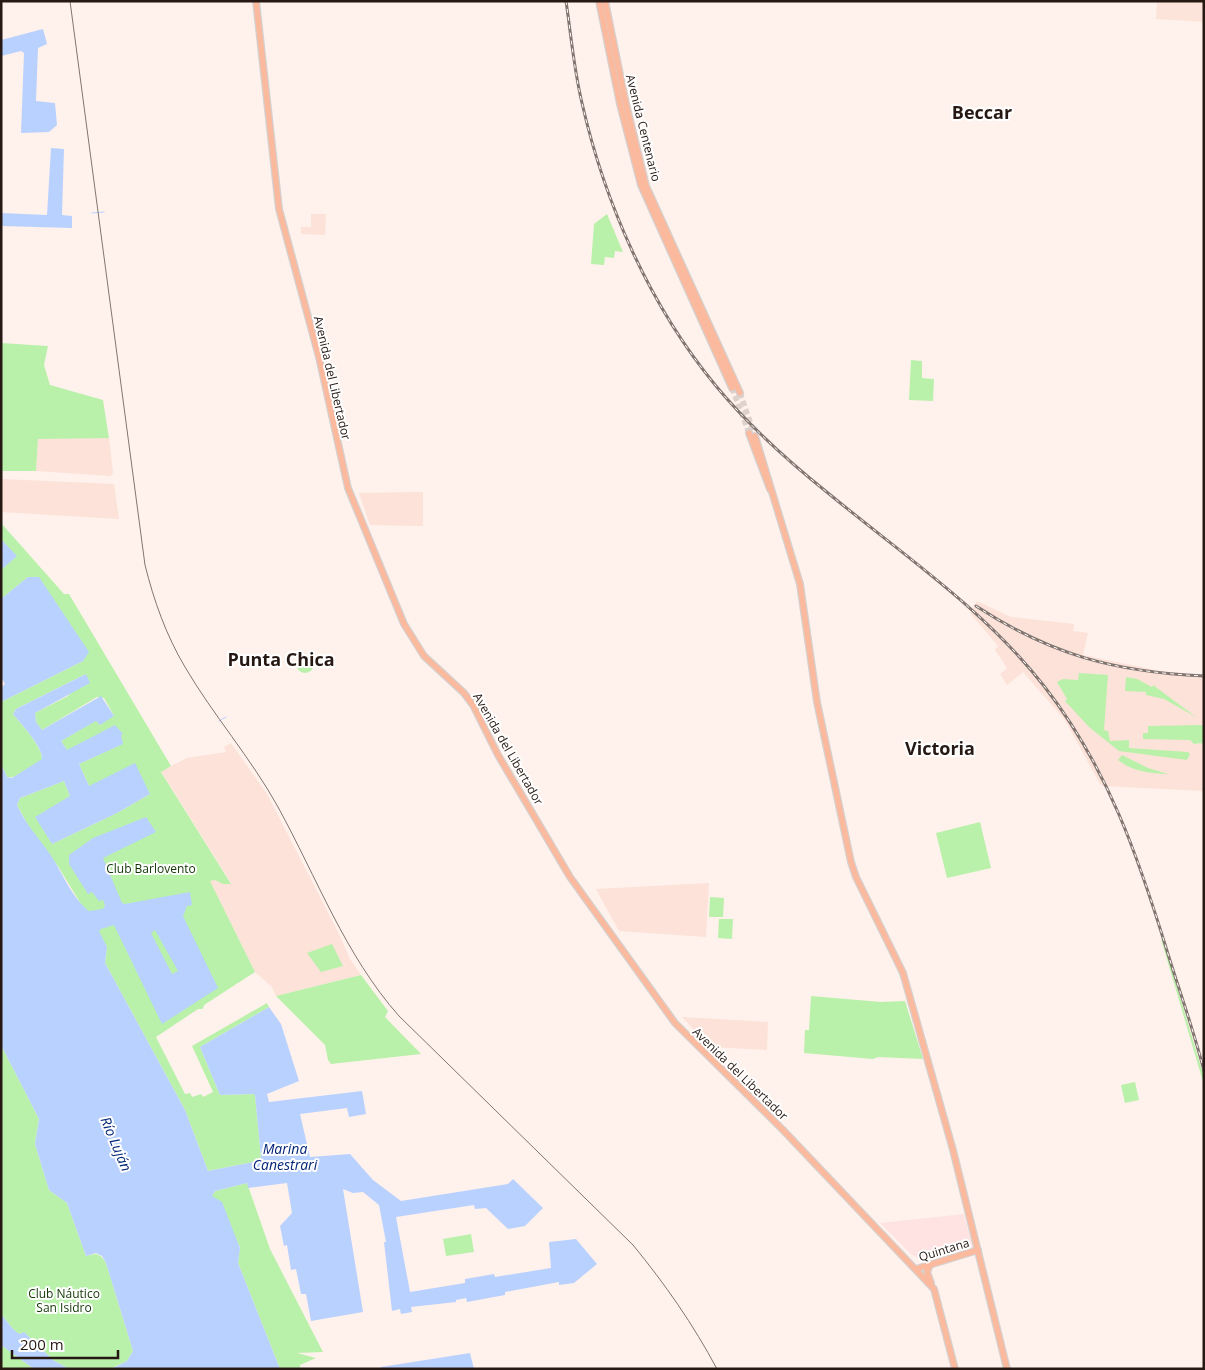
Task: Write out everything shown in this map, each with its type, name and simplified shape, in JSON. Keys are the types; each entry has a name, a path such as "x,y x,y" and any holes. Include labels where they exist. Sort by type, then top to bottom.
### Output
{"main road":[{"name":"Avenida del Libertador","path":"256,1 279,209 319,357 348,488 404,624 424,656 464,693 473,705 498,755 570,877 675,1023 783,1130 934,1289 954,1369"},
{"name":"Avenida Centenario","path":"599,1 620,104 640,185 700,309"},
{"name":"Avenida Centenario","path":"605,1 626,104 646,186 700,309"},
{"path":"700,309 732,388"},
{"path":"700,309 740,393"},
{"path":"749,433 771,491 802,594 817,702 851,862 856,877 903,973 978,1250 1007,1369"},
{"path":"755,436 770,482 771,491"},
{"name":"Quintana","path":"916,1269 978,1250"},
{"path":"909,1261 928,1266 927,1272 934,1289"}],"shaded area":[{"path":"1157,1 1204,1 1204,22 1156,19"},
{"path":"311,214 326,214 325,235 301,234 301,227 311,227"},
{"path":"38,438 109,438 113,473 110,476 36,471"},
{"path":"1,479 114,484 119,519 1,512"},
{"path":"423,492 423,526 370,525 359,493"},
{"path":"977,601 1011,617 1074,624 1073,631 1088,633 1083,655 1170,673 1204,675 1204,791 1103,786 1100,784 1065,720 1023,672 1007,685 1000,674 1007,668 995,650 998,646 970,613"},
{"path":"231,743 267,794 350,959 361,975 276,996 272,987 255,972 210,881 215,880 223,884 231,883 161,771 187,758 226,752 224,747"},
{"path":"709,883 706,937 619,931 596,889"},
{"path":"682,1017 768,1022 767,1050 710,1047"},
{"path":"964,1214 973,1249 928,1262 912,1255 880,1223"}],"green space":[{"path":"607,214 623,252 615,251 614,258 605,257 604,265 591,264 594,224"},
{"path":"1,343 48,346 44,365 50,385 103,400 109,438 38,439 36,471 1,471"},
{"path":"911,360 922,361 922,378 934,379 933,401 909,400"},
{"name":"Club Barlovento","path":"1,523 64,594 69,594 171,766 161,772 231,884 223,884 215,880 210,881 255,972 204,1005 203,1009 198,1009 156,1037 185,1094 190,1093 192,1097 201,1094 203,1097 213,1092 192,1046 267,1003 269,1007 200,1047 220,1095 255,1095 261,1157 258,1161 208,1171 185,1110 105,963 107,947 59,868 29,827 17,805 20,798 64,781 70,796 52,844 117,813 150,794 89,786 79,764 122,744 67,750 61,741 96,720 114,716 104,698 97,697 42,730 36,722 35,713 68,696 86,674 16,709 13,714 35,742 42,760 14,777 7,777 1,764 1,702 83,661 28,577 1,599 1,570 16,556 1,539"},
{"path":"305,655 311,658 314,664 311,670 305,673 299,670 296,664 299,658"},
{"path":"1079,673 1108,675 1104,730 1108,731 1110,741 1129,740 1129,748 1188,752 1190,754 1187,760 1119,751 1089,727 1065,701 1067,699 1057,682 1063,679 1078,680"},
{"path":"1126,677 1137,679 1152,687 1153,685 1196,717 1164,699 1146,695 1146,692 1125,691"},
{"path":"1204,725 1204,746 1201,743 1194,744 1190,740 1143,739 1143,733 1148,733 1148,726"},
{"path":"1122,755 1148,768 1168,774 1148,772 1130,767 1118,760"},
{"path":"980,822 991,868 947,878 936,833"},
{"path":"710,897 724,898 723,917 709,917"},
{"path":"719,919 733,919 732,939 718,938"},
{"path":"1161,939 1163,940 1204,1077 1204,1085"},
{"path":"332,944 343,966 321,972 307,953"},
{"path":"361,975 388,1011 385,1017 421,1054 331,1064 328,1060 325,1045 276,996"},
{"path":"811,996 881,1002 905,1001 923,1059 878,1057 873,1059 804,1053 805,1030 809,1030"},
{"name":"Club Náutico San Isidro","path":"1,1045 39,1119 35,1144 49,1190 67,1203 86,1256 98,1255 106,1263 133,1351 127,1361 112,1368 69,1369 53,1360 24,1332 19,1334 1,1314"},
{"path":"1135,1082 1139,1100 1125,1103 1121,1085"},
{"path":"247,1183 270,1249 323,1352 297,1353 316,1358 300,1365 300,1369 280,1369 238,1263 240,1247 212,1196 215,1191"},
{"path":"471,1234 474,1252 446,1256 443,1239"},
{"path":"1,1345 34,1369 1,1369"}],"water":[{"path":"43,29 47,44 38,48 36,101 55,103 57,125 49,132 21,133 24,53 21,51 1,56 1,40"},
{"path":"51,148 64,149 62,215 72,216 72,228 1,226 1,213 47,215"},
{"path":"1,539 17,556 1,570"},
{"path":"28,577 39,577 89,652 83,661 1,702 1,688 5,684 1,677 1,599"},
{"path":"86,674 90,683 35,713 36,722 42,730 101,696 114,716 100,725 96,721 61,741 67,750 115,725 123,734 121,735 123,744 79,764 89,786 135,763 150,794 117,813 52,844 35,817 70,796 64,781 20,798 17,805 50,854 72,892 89,911 103,909 105,905 103,900 99,901 92,892 88,894 69,864 69,855 93,838 146,817 156,832 103,858 122,903 190,892 192,905 187,906 183,916 218,988 162,1024 114,925 99,931 107,947 105,963 185,1110 208,1171 258,1161 261,1157 255,1095 220,1095 200,1047 269,1007 281,1024 299,1081 267,1094 269,1102 362,1091 366,1114 349,1117 347,1108 300,1114 310,1157 350,1154 373,1180 401,1201 508,1184 513,1179 543,1208 525,1226 508,1229 486,1208 475,1209 474,1205 396,1217 410,1292 465,1283 465,1279 494,1274 495,1277 551,1268 549,1242 576,1239 597,1264 574,1283 559,1285 559,1282 505,1292 505,1295 467,1302 466,1298 456,1300 456,1302 411,1307 412,1312 401,1314 400,1309 392,1311 384,1242 386,1242 379,1205 363,1192 353,1193 343,1189 363,1312 311,1321 306,1294 301,1294 296,1269 291,1270 287,1245 284,1246 280,1226 292,1213 287,1183 248,1188 247,1183 215,1191 212,1196 222,1202 240,1248 238,1263 280,1369 111,1369 127,1361 133,1351 106,1263 102,1256 96,1253 86,1256 67,1203 49,1190 35,1144 39,1119 1,1045 1,764 7,777 12,778 42,759 39,748 13,714 16,709","holes":["155,930 178,971 172,974 151,933"]},
{"path":"1,1314 19,1334 24,1332 53,1360 69,1369 34,1369 1,1345"},
{"path":"470,1353 474,1369 379,1369 381,1367"}],"waterway":[{"path":"92,213 104,212"},
{"path":"219,721 226,717"}],"tunnel":[{"path":"732,388 749,433"},
{"path":"740,393 755,436"}],"tram line":[{"path":"70,1 145,565 152,592 172,643 196,685 278,807 347,942 380,992 399,1016 633,1245 678,1305 717,1369"}],"railway":[{"path":"566,1 579,91 603,179 633,252 670,322 716,386 755,429 813,481 969,607 1021,658 1044,686 1086,749 1119,814 1157,918 1204,1071"},
{"path":"976,606 1031,637 1085,658 1141,670 1204,676"}],"district":[{"name":"Beccar","path":"982,113"},
{"name":"Punta Chica","path":"281,660"},
{"name":"Victoria","path":"940,749"}],"water label":[{"name":"Río Luján","path":"116,1144"},
{"name":"Marina Canestrari","path":"285,1158"}]}
